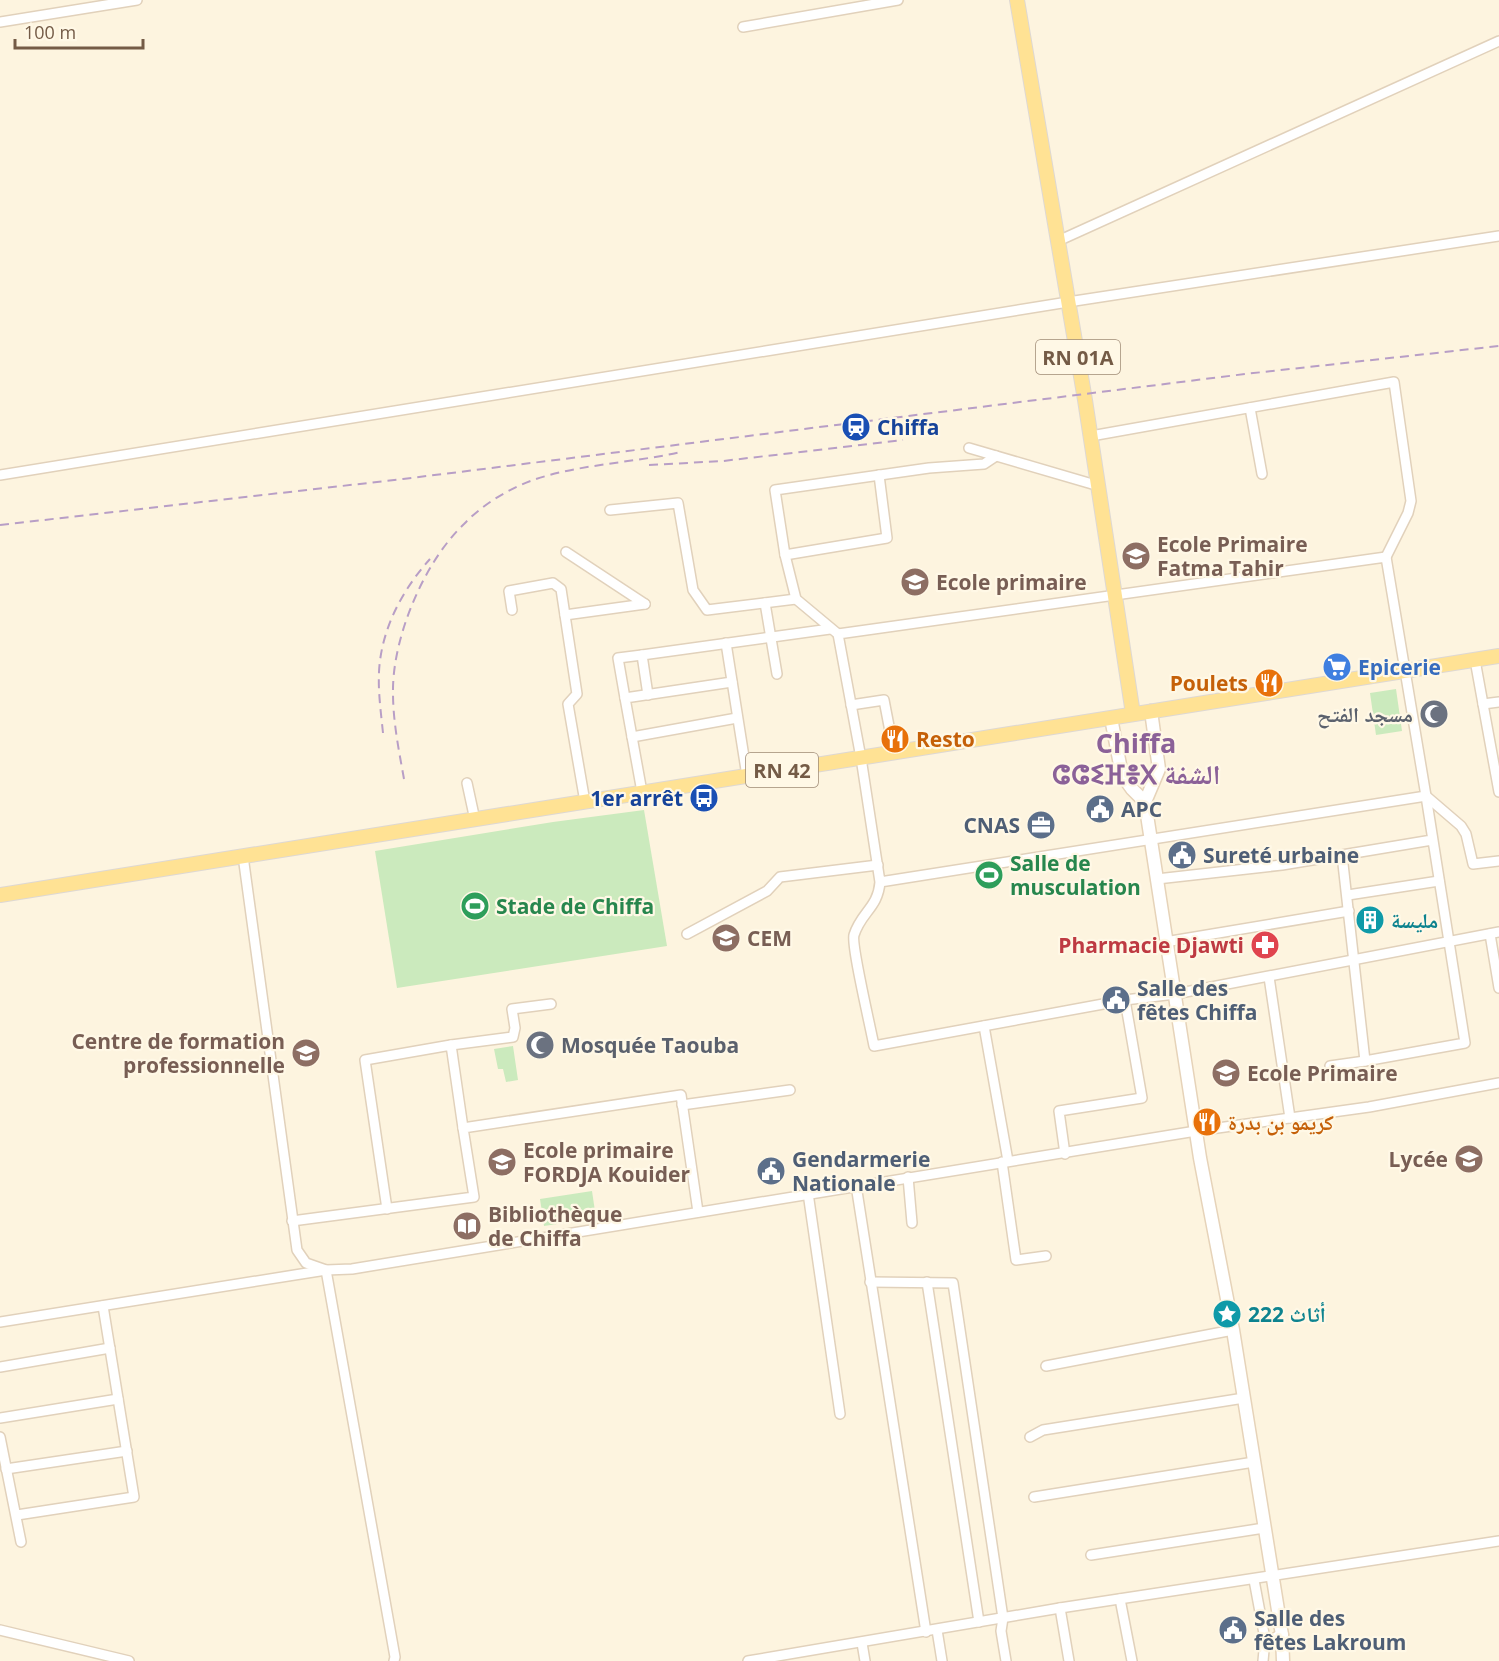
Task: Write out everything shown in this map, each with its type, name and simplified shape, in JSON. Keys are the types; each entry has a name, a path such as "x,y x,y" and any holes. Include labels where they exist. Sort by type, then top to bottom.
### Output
{"main road":[{"name":"RN 01A","path":"1017,0 1091,436 1132,714"},
{"name":"RN 42","path":"0,895 1499,656"},
{"path":"1151,711 1159,769 1145,802 1196,1131 1244,1398 1282,1635 1283,1661"},
{"path":"1111,718 1122,776 1145,802"},
{"path":"1265,1646 1282,1635"}],"street":[{"path":"0,22 137,0"},
{"path":"743,27 898,0"},
{"path":"1058,241 1499,41"},
{"path":"0,475 1068,302 1499,236"},
{"path":"1091,436 1394,382 1411,501 1408,513 1386,557 1466,1043 1330,1066"},
{"path":"1250,408 1262,474"},
{"path":"969,448 1099,486"},
{"path":"996,456 984,464 929,468 774,490 784,555 796,599 834,632 861,758 880,882 879,893 873,908 863,915 853,938 874,1046 1125,1000 1175,994 1269,977 1495,933 1499,988"},
{"path":"784,555 887,538 879,475"},
{"path":"610,510 678,503 693,590 707,610 796,599"},
{"path":"565,615 645,604 566,552"},
{"path":"642,792 618,658 771,637 834,632 1114,597 1386,557"},
{"path":"512,610 509,591 553,583 561,589 578,694 568,704 585,802"},
{"path":"765,603 777,674"},
{"path":"726,643 747,776"},
{"path":"642,655 648,695"},
{"path":"1475,660 1499,792"},
{"path":"626,698 732,682"},
{"path":"851,705 884,700 894,752"},
{"path":"1483,704 1499,702"},
{"path":"632,737 737,718"},
{"path":"467,783 475,820"},
{"path":"880,882 1426,796 1461,826 1466,834 1473,864 1499,861"},
{"path":"1157,879 1282,865 1432,840"},
{"path":"1342,855 1365,1061"},
{"path":"243,856 297,1250 306,1263 326,1270"},
{"path":"687,934 767,891 780,877 878,865"},
{"path":"1348,895 1439,881"},
{"path":"1165,942 1349,911"},
{"path":"1269,977 1290,1119"},
{"path":"1065,1154 1059,1111 1142,1098 1125,1000"},
{"path":"387,1209 365,1060 513,1037 515,1028 512,1009 551,1004"},
{"path":"984,1026 1005,1162 1016,1260 1046,1256"},
{"path":"292,1221 474,1197 451,1045"},
{"path":"0,1322 326,1270 352,1269 1196,1131 1369,1107 1499,1083"},
{"path":"682,1105 790,1090"},
{"path":"463,1128 681,1095 698,1212"},
{"path":"908,1178 912,1223"},
{"path":"856,1185 926,1632"},
{"path":"808,1194 840,1414"},
{"path":"326,1270 394,1661"},
{"path":"870,1282 953,1283 1003,1618 1001,1631 1006,1661"},
{"path":"927,1282 979,1622"},
{"path":"17,1515 134,1497 103,1306"},
{"path":"1046,1366 1233,1330"},
{"path":"0,1367 110,1348"},
{"path":"1030,1437 1043,1430 1244,1398"},
{"path":"0,1418 118,1399"},
{"path":"0,1437 21,1542"},
{"path":"6,1469 127,1451"},
{"path":"1034,1497 1254,1462"},
{"path":"1091,1555 1264,1528"},
{"path":"748,1661 793,1657 862,1642 1060,1608 1499,1541"},
{"path":"1254,1580 1265,1646 1263,1661"},
{"path":"1120,1599 1132,1661"},
{"path":"1060,1608 1069,1661"},
{"path":"0,1630 129,1661"},
{"path":"937,1630 942,1661"},
{"path":"862,1642 865,1661"}],"green space":[{"path":"1396,689 1402,731 1376,735 1370,693"},
{"name":"Stade de Chiffa","path":"644,810 667,946 397,988 375,851 553,822"},
{"path":"513,1046 518,1080 506,1082 503,1069 498,1069 494,1049"},
{"path":"592,1191 596,1218 544,1226 540,1199"}],"railway":[{"path":"0,525 403,479 1245,374 1499,346"},
{"path":"649,465 723,461 903,440"},
{"path":"404,779 393,704 394,672 398,649 413,602 449,540 487,504 533,480 569,470 681,452"},
{"path":"383,733 379,680 384,641 402,597 430,559"}],"place":[{"name":"Chiffa","path":"856,427"},
{"name":"Ecole Primaire Fatma Tahir","path":"1136,556"},
{"name":"Ecole primaire","path":"915,582"},
{"name":"Epicerie","path":"1337,667"},
{"name":"Poulets","path":"1269,683"},
{"name":"مسجد الفتح","path":"1434,714"},
{"name":"Resto","path":"895,739"},
{"name":"1er arrêt","path":"704,798"},
{"name":"APC","path":"1100,809"},
{"name":"CNAS","path":"1041,825"},
{"name":"Sureté urbaine","path":"1182,855"},
{"name":"Salle de musculation","path":"989,875"},
{"name":"Stade de Chiffa","path":"475,906"},
{"name":"مليسة","path":"1370,920"},
{"name":"CEM","path":"726,938"},
{"name":"Pharmacie Djawti","path":"1265,945"},
{"name":"Salle des fêtes Chiffa","path":"1116,1000"},
{"name":"Mosquée Taouba","path":"540,1045"},
{"name":"Centre de formation professionnelle","path":"306,1053"},
{"name":"Ecole Primaire","path":"1226,1073"},
{"name":"كريمو بن بدرة","path":"1207,1122"},
{"name":"Lycée","path":"1469,1159"},
{"name":"Ecole primaire FORDJA Kouider","path":"502,1162"},
{"name":"Gendarmerie Nationale","path":"771,1171"},
{"name":"Bibliothèque de Chiffa","path":"467,1226"},
{"name":"أثاث 222","path":"1227,1314"},
{"name":"Salle des fêtes Lakroum","path":"1233,1630"}],"district":[{"name":"Chiffa ⵛⵛⵉⴼⴻⵝ الشفة","path":"1136,758"}]}
